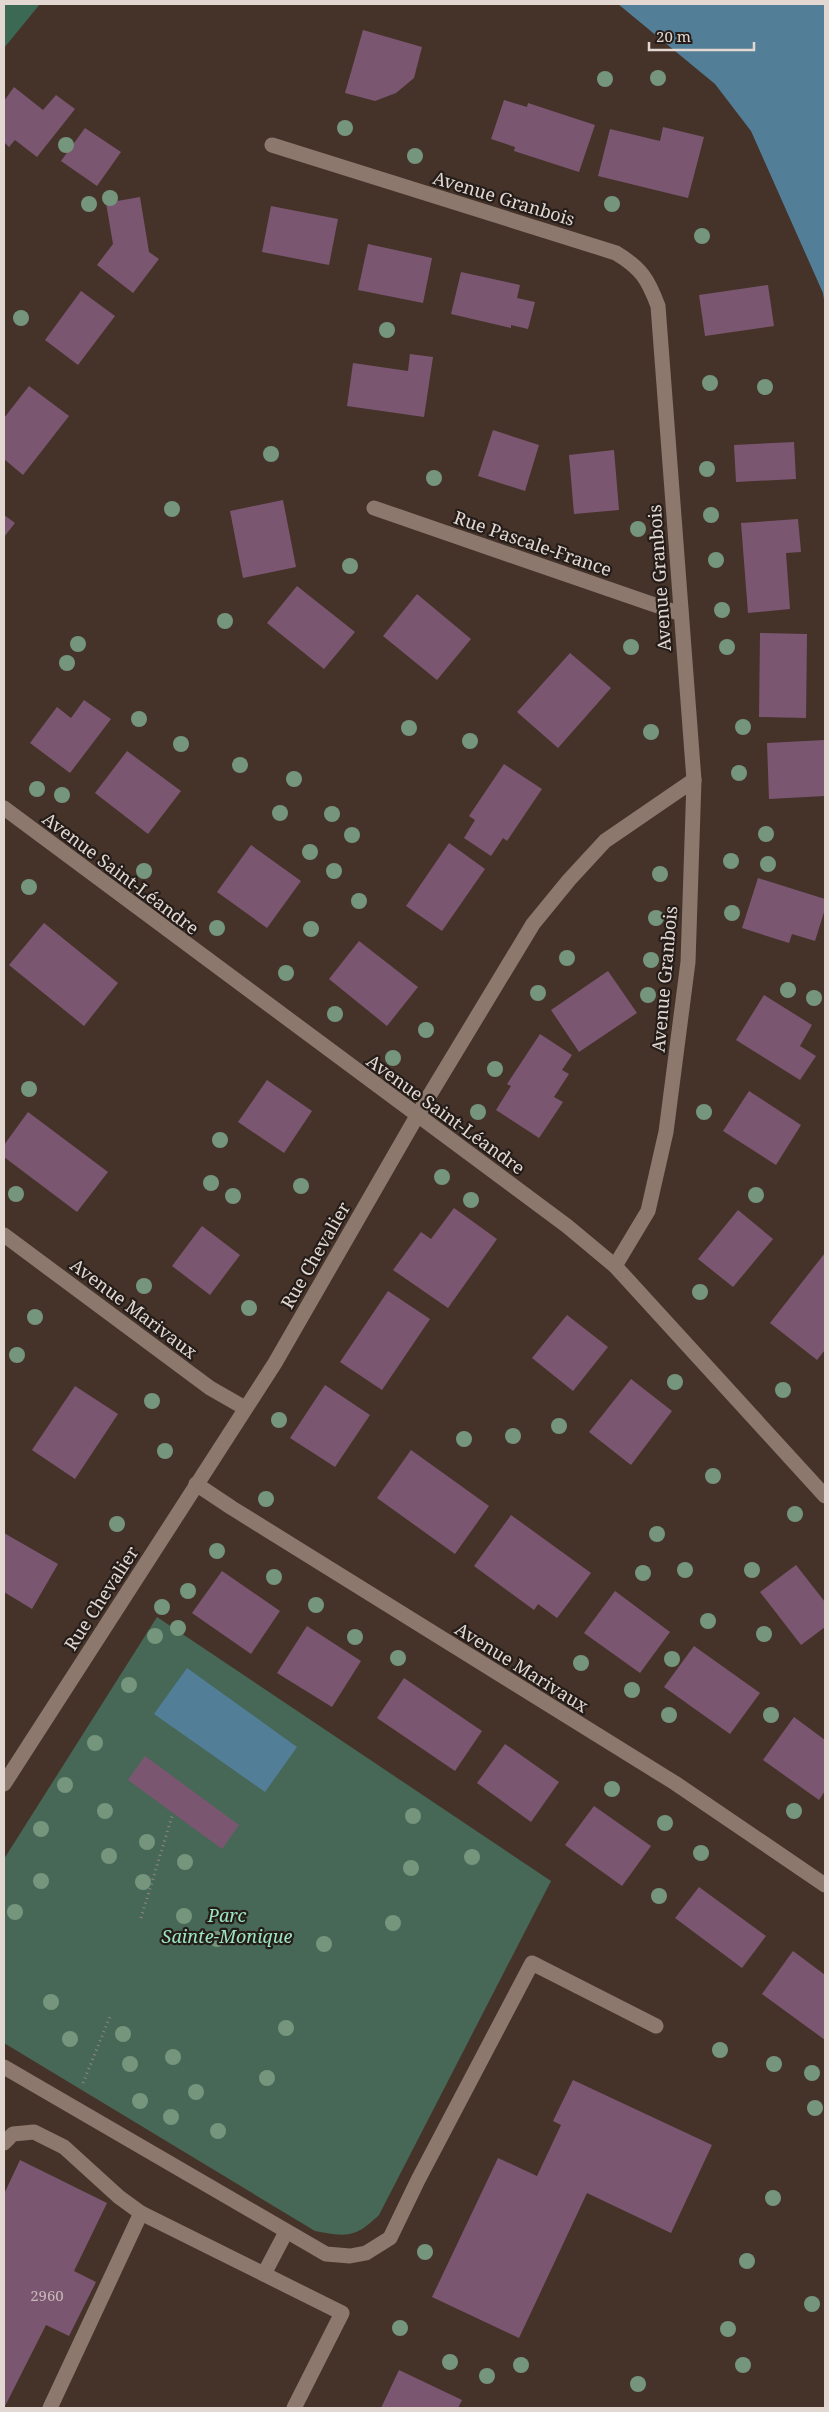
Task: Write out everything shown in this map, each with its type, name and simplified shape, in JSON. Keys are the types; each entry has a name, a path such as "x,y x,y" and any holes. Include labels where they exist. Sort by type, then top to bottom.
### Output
{"street":[{"name":"Avenue Granbois","path":"272,145 616,253 636,265 650,284 658,306 694,780 688,962 666,1132 648,1211 615,1266"},
{"name":"Rue Pascale-France","path":"374,508 681,614"},
{"name":"Rue Chevalier","path":"4,1784 275,1363 417,1116 534,924 569,880 605,841 694,780"},
{"name":"Avenue Saint-Léandre","path":"4,808 567,1226 615,1266 825,1496"},
{"name":"Avenue Marivaux","path":"4,1235 210,1388 245,1408"},
{"name":"Avenue Marivaux","path":"196,1484 240,1514 675,1783 825,1885"},
{"path":"4,2067 72,2109 326,2254 350,2256 366,2253 390,2238 418,2180 532,1963 656,2026"},
{"path":"4,2143 13,2134 34,2132 64,2147 119,2197 141,2213 342,2313 294,2408"},
{"path":"50,2408 141,2213"},
{"path":"264,2274 286,2232"}],"path":[{"path":"141,1918 173,1813"},
{"path":"72,2109 111,2014"}],"green space":[{"path":"4,4 40,4 4,48"},
{"name":"Parc Sainte-Monique","path":"157,1617 551,1881 379,2215 357,2232 343,2235 315,2231 4,2043 4,1859"}],"water":[{"path":"618,4 825,4 825,306 823,293 751,131 715,84"},
{"path":"187,1668 297,1747 265,1792 154,1714"}],"building":[{"path":"363,30 422,47 414,78 396,93 375,101 345,93"},
{"path":"14,87 43,110 56,95 75,109 37,157 15,140 9,147 4,142 4,101"},
{"path":"504,100 527,107 528,103 595,125 579,172 514,151 515,147 491,139"},
{"path":"663,127 704,137 688,198 598,176 610,129 660,141"},
{"path":"85,128 121,152 97,186 61,161"},
{"path":"140,197 149,252 159,259 133,293 97,265 113,244 106,203"},
{"path":"271,206 338,219 329,265 262,252"},
{"path":"368,244 432,258 423,303 358,290"},
{"path":"461,272 520,285 517,298 535,302 528,329 511,325 511,328 451,314"},
{"path":"768,285 774,326 705,336 699,295"},
{"path":"81,291 115,316 78,365 45,340"},
{"path":"410,354 433,357 424,417 347,406 353,363 408,371"},
{"path":"29,386 69,416 23,475 4,459 4,418"},
{"path":"493,430 539,445 525,491 478,476"},
{"path":"794,442 796,479 736,482 734,445"},
{"path":"614,450 619,510 574,514 569,455"},
{"path":"283,500 296,567 243,578 230,511"},
{"path":"4,515 15,523 4,537"},
{"path":"798,519 801,552 786,553 790,609 748,613 741,523"},
{"path":"297,586 355,632 324,669 267,623"},
{"path":"417,594 471,639 437,680 383,636"},
{"path":"760,633 807,634 806,718 759,717"},
{"path":"570,653 611,688 558,748 517,712"},
{"path":"84,700 111,719 70,773 30,743 57,707 71,718"},
{"path":"825,740 825,796 769,799 767,743"},
{"path":"127,751 181,791 148,834 95,793"},
{"path":"504,764 542,789 507,841 503,838 491,856 464,838 475,820 469,816"},
{"path":"449,843 485,869 442,931 406,906"},
{"path":"251,845 301,881 267,928 217,892"},
{"path":"758,878 825,899 825,909 815,941 792,934 789,943 742,928"},
{"path":"44,923 118,983 84,1026 9,965"},
{"path":"359,941 418,987 387,1026 329,979"},
{"path":"608,971 637,1013 579,1052 551,1010"},
{"path":"764,995 812,1025 800,1046 816,1056 800,1080 736,1040"},
{"path":"540,1034 572,1055 562,1070 569,1074 554,1097 563,1102 539,1138 496,1110 511,1086 507,1084"},
{"path":"267,1080 312,1111 284,1153 238,1122"},
{"path":"749,1091 801,1125 776,1165 723,1131"},
{"path":"28,1112 108,1172 77,1212 4,1157 4,1145"},
{"path":"454,1208 497,1239 448,1308 393,1270 421,1232 431,1239"},
{"path":"738,1210 773,1239 733,1287 698,1259"},
{"path":"202,1226 240,1255 210,1295 172,1266"},
{"path":"825,1253 825,1350 817,1360 770,1323"},
{"path":"388,1291 430,1319 382,1390 340,1362"},
{"path":"567,1315 608,1347 573,1391 532,1358"},
{"path":"631,1379 672,1411 631,1465 589,1432"},
{"path":"325,1385 370,1415 335,1467 290,1438"},
{"path":"75,1386 118,1414 75,1479 32,1450"},
{"path":"411,1450 489,1506 455,1554 377,1498"},
{"path":"511,1515 591,1573 557,1618 538,1604 534,1610 474,1566"},
{"path":"4,1533 58,1564 32,1609 4,1592"},
{"path":"796,1565 825,1602 825,1627 801,1645 760,1592"},
{"path":"222,1571 280,1611 251,1654 192,1613"},
{"path":"615,1591 670,1632 640,1673 584,1633"},
{"path":"307,1626 361,1661 332,1707 277,1673"},
{"path":"694,1646 760,1693 730,1734 664,1687"},
{"path":"404,1678 482,1731 455,1771 377,1718"},
{"path":"794,1717 825,1740 825,1791 819,1800 763,1760"},
{"path":"505,1744 559,1782 531,1822 477,1783"},
{"path":"145,1756 239,1825 222,1849 128,1780"},
{"path":"594,1806 651,1846 622,1886 565,1845"},
{"path":"699,1887 766,1936 742,1968 675,1918"},
{"path":"793,1951 825,1975 825,2040 762,1994"},
{"path":"573,2080 712,2145 671,2233 587,2193 519,2338 432,2297 498,2158 537,2176 561,2125 553,2121"},
{"path":"20,2160 107,2203 74,2271 96,2282 69,2336 46,2325 4,2408 4,2194"},
{"path":"399,2370 462,2400 458,2408 381,2408"}]}
